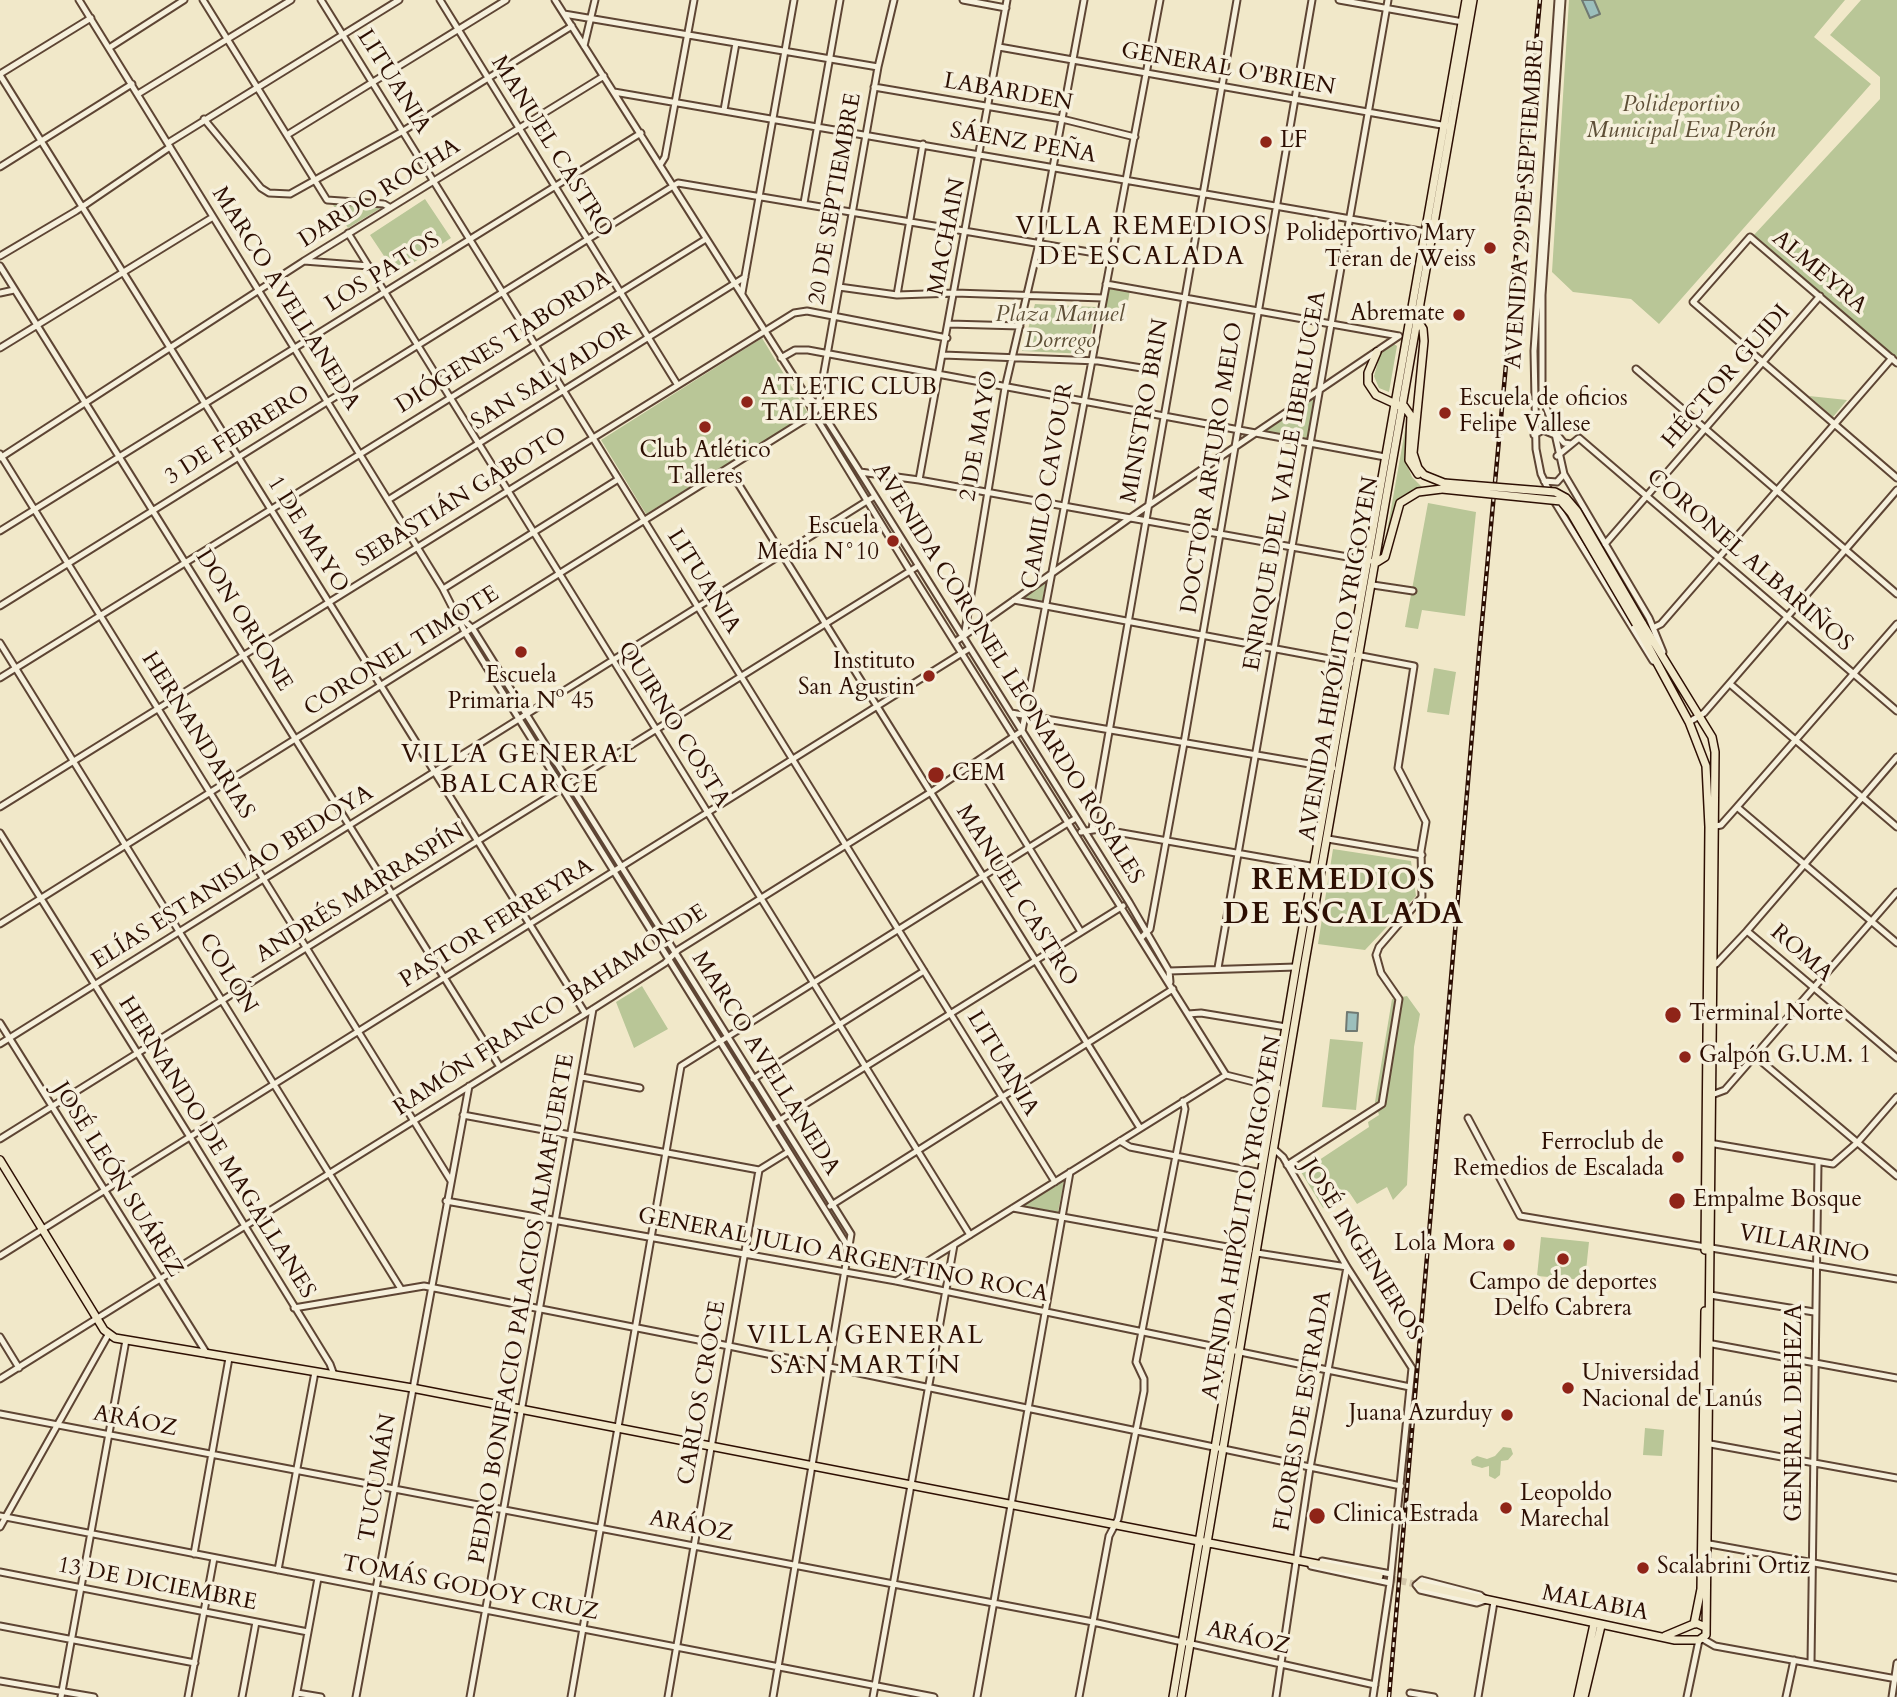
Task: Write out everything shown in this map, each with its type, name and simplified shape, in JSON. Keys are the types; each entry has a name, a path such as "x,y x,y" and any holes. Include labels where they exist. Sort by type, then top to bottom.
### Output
{"main road":[{"name":"AVENIDA HIPÓLITO YRIGOYEN","path":"1173,1697 1186,1642 1253,1252 1274,1149 1286,1027 1296,967 1318,868 1328,839 1350,658 1385,457 1418,321 1465,23 1466,0"},
{"name":"AVENIDA HIPÓLITO YRIGOYEN","path":"1465,23 1474,0"},
{"name":"AVENIDA HIPÓLITO YRIGOYEN","path":"1253,1252 1262,1173 1280,1088 1335,769 1360,660 1377,562 1398,408 1402,337 1448,126"},
{"path":"1418,321 1423,329 1423,347 1408,452 1411,466 1426,482 1442,489"},
{"path":"1377,352 1368,379 1376,395 1413,416"},
{"path":"1413,416 1415,461 1418,468 1431,479 1555,492 1570,502 1639,623 1660,671"},
{"path":"1377,562 1385,557 1400,503 1418,492 1442,489 1561,501 1639,623 1664,655"},
{"name":"AVENIDA 29 DE SEPTIEMBRE","path":"1664,655 1714,744 1705,1627 1700,1640"},
{"name":"AVENIDA 29 DE SEPTIEMBRE","path":"1660,671 1689,722 1706,760 1712,827"},
{"path":"0,1160 108,1335 523,1409 1012,1507 1379,1576"},
{"name":"AVENIDA 29 DE SEPTIEMBRE","path":"1706,1343 1710,1295 1708,1247"},
{"name":"AVENIDA 29 DE SEPTIEMBRE","path":"1693,1625 1701,1599 1704,1543"},
{"name":"MALABIA","path":"1419,1585 1597,1625 1662,1637 1700,1640"},
{"path":"1578,1697 1597,1625"},
{"path":"1584,1697 1597,1625"},
{"path":"1662,1637 1693,1625 1705,1627"},
{"path":"1693,1625 1690,1635 1700,1640"},
{"name":"AVENIDA HIPÓLITO YRIGOYEN","path":"1181,1697 1186,1642"}],"street":[{"name":"MARCO AVELLANEDA","path":"79,0 443,589 460,617 466,634 850,1250"},
{"path":"109,48 184,0"},
{"path":"204,0 327,200 384,204 389,207"},
{"path":"138,94 291,0"},
{"name":"LITUANIA","path":"321,0 1055,1182"},
{"path":"0,256 82,207 204,119 399,0"},
{"name":"MANUEL CASTRO","path":"440,0 677,384"},
{"path":"287,135 506,0"},
{"name":"AVENIDA CORONEL LEONARDO ROSALES","path":"555,0 803,391 814,414 954,642 1141,938 1166,973"},
{"path":"584,46 595,0"},
{"path":"660,165 666,157 694,0"},
{"path":"741,295 794,0"},
{"path":"804,203 840,0"},
{"name":"20 DE SEPTIEMBRE","path":"818,405 874,87 894,0"},
{"path":"963,0 1006,8"},
{"name":"MACHAIN","path":"919,480 990,107 1007,0"},
{"name":"2 DE MAYO","path":"964,634 1006,388 1040,243 1084,0"},
{"name":"CAMILO CAVOUR","path":"1022,731 1160,0"},
{"name":"MINISTRO BRIN","path":"1092,829 1146,507 1237,0"},
{"name":"DOCTOR ARTURO MELO","path":"1147,934 1203,636 1256,311 1312,0"},
{"path":"1339,0 1465,23"},
{"name":"ENRIQUE DEL VALLE IBERLUCEA","path":"1218,968 1388,0"},
{"name":"AVENIDA 29 DE SEPTIEMBRE","path":"1560,0 1541,340 1542,397 1564,474 1653,628 1664,655"},
{"name":"AVENIDA 29 DE SEPTIEMBRE","path":"1560,0 1536,298 1534,435 1544,481 1632,632 1660,671"},
{"path":"564,14 878,67"},
{"path":"0,74 91,18"},
{"path":"204,119 265,191 289,194 316,182 403,131 572,26"},
{"path":"724,110 736,43"},
{"name":"GENERAL O'BRIEN","path":"999,47 1448,126"},
{"name":"1 DE MAYO","path":"0,74 586,1013"},
{"name":"DARDO ROCHA","path":"1,456 389,207 604,76"},
{"path":"0,167 132,84"},
{"name":"LABARDEN","path":"874,87 1062,119 1135,137"},
{"name":"SÁENZ PEÑA","path":"614,92 1426,232"},
{"name":"LOS PATOS","path":"0,531 641,133"},
{"path":"897,295 923,144"},
{"path":"674,187 684,182 1113,256"},
{"name":"3 DE FEBRERO","path":"0,606 416,344 674,187"},
{"path":"0,348 213,217"},
{"name":"QUIRNO COSTA","path":"348,233 970,1235"},
{"name":"ALMEYRA","path":"1762,362 1693,302 1750,237 1894,361"},
{"name":"DIÓGENES TABORDA","path":"0,678 706,239"},
{"path":"304,261 369,266"},
{"name":"DON ORIONE","path":"0,266 500,1067"},
{"name":"SAN SALVADOR","path":"388,500 745,277"},
{"path":"1106,284 1402,337 1423,347"},
{"path":"839,287 897,295 955,293 1103,298"},
{"path":"0,293 14,290"},
{"name":"HÉCTOR GUIDI","path":"1605,544 1820,296"},
{"name":"SEBASTIÁN GABOTO","path":"0,807 764,330 799,312 834,316 947,338"},
{"path":"949,324 1020,326"},
{"path":"954,642 1320,388 1402,337"},
{"path":"781,358 795,350 827,353 1385,457"},
{"path":"943,355 1090,361 1148,369"},
{"path":"1653,628 1661,624 1834,424 1894,361"},
{"path":"1762,362 1897,478"},
{"path":"1636,369 1897,594"},
{"name":"AVENIDA CORONEL LEONARDO ROSALES","path":"803,391 818,405 918,566 964,634 1010,713 1129,902 1173,989 1226,1075"},
{"path":"814,414 818,405"},
{"name":"CORONEL TIMOTE","path":"0,924 814,414"},
{"path":"1534,435 1546,430 1554,433"},
{"name":"CORONEL ALBARIÑOS","path":"1554,433 1564,443 1577,440 1647,496 1897,711"},
{"path":"1557,456 1577,440"},
{"name":"HERNANDARIAS","path":"1,456 451,1181"},
{"name":"MANUEL CASTRO","path":"729,469 1140,1128"},
{"path":"860,472 919,480 1377,562"},
{"path":"1544,481 1554,483 1564,474"},
{"path":"443,589 617,480"},
{"path":"1689,722 1700,716 1730,684 1897,490"},
{"name":"ELÍAS ESTANISLAO BEDOYA","path":"0,1044 875,496"},
{"name":"ANDRÉS MARRASPÍN","path":"0,1139 918,566"},
{"path":"1373,584 1413,591"},
{"path":"1014,600 1274,649 1414,666 1398,768 1426,822 1422,855 1422,897 1379,947 1376,955 1381,973 1399,999 1382,1104 1287,1165"},
{"name":"MARCO AVELLANEDA","path":"460,617 473,629 851,1234 773,1697"},
{"path":"1712,827 1737,807 1897,625"},
{"name":"COLÓN","path":"0,643 401,1289"},
{"name":"PASTOR FERREYRA","path":"0,1256 970,648"},
{"path":"1730,684 1897,827"},
{"path":"1002,718 1010,713 1025,715 1335,769"},
{"name":"RAMÓN FRANCO BAHAMONDE","path":"0,1379 593,1009 1022,731"},
{"path":"1710,966 1747,931 1897,757"},
{"path":"976,762 1081,932"},
{"path":"1737,807 1897,943"},
{"path":"571,1697 679,1072 685,1063 719,1041 1076,818"},
{"path":"1076,835 1092,829 1318,868"},
{"name":"HERNANDO DE MAGALLANES","path":"0,833 190,1137 334,1375"},
{"path":"1328,839 1422,855"},
{"path":"1709,1096 1725,1090 1897,892"},
{"path":"772,1125 1129,902"},
{"name":"ROMA","path":"1747,931 1897,1058"},
{"path":"1141,938 1147,934"},
{"path":"1166,973 1218,968 1296,967"},
{"path":"753,1079 924,971"},
{"path":"825,1209 1173,989"},
{"name":"PEDRO BONIFACIO PALACIOS ALMAFUERTE","path":"470,1697 593,1009"},
{"path":"1188,1014 1201,1013 1286,1027"},
{"name":"JOSÉ LEÓN SUÁREZ","path":"0,1023 158,1280 207,1354"},
{"path":"1755,1056 1897,1176"},
{"path":"896,1281 1226,1075 1280,1088"},
{"path":"582,1077 640,1088"},
{"name":"TUCUMÁN","path":"356,1697 378,1590 430,1287 469,1086"},
{"path":"1709,1143 1829,1165 1839,1161 1857,1143 1897,1097"},
{"path":"1079,1697 1109,1536 1115,1527 1145,1384 1136,1362 1185,1109 1183,1101"},
{"path":"463,1115 759,1170 788,1152"},
{"name":"VILLARINO","path":"1468,1118 1520,1216 1897,1279"},
{"path":"1120,1141 1130,1147 1262,1173"},
{"name":"JOSÉ INGENIEROS","path":"1274,1149 1287,1165 1347,1266 1411,1364 1390,1583 1373,1697"},
{"name":"GENERAL DEHEZA","path":"1811,1664 1818,1163"},
{"name":"CARLOS CROCE","path":"668,1697 759,1170"},
{"path":"977,1697 1070,1172"},
{"name":"GENERAL JULIO ARGENTINO ROCA","path":"446,1201 896,1281 1236,1354 1410,1387"},
{"path":"1013,1208 1253,1252 1347,1266"},
{"path":"873,1697 954,1245"},
{"name":"FLORES DE ESTRADA","path":"1276,1697 1310,1468 1347,1266"},
{"path":"294,1308 401,1289 430,1287 540,1311 729,1346 1401,1486"},
{"path":"1710,1295 1814,1312"},
{"path":"0,1527 3,1517 108,1335"},
{"path":"0,1337 19,1368"},
{"path":"61,1694 126,1340"},
{"path":"1706,1343 1897,1378"},
{"path":"194,1554 229,1358"},
{"path":"278,1570 316,1372"},
{"name":"ARÁOZ","path":"0,1414 1093,1622 1375,1685"},
{"path":"1705,1443 1897,1478"},
{"name":"TOMÁS GODOY CRUZ","path":"3,1517 934,1697"},
{"path":"1704,1543 1897,1578"},
{"path":"188,1697 214,1558"},
{"path":"1305,1563 1321,1561 1391,1574"},
{"path":"1305,1563 1319,1569 1390,1583"},
{"name":"13 DE DICIEMBRE","path":"0,1572 308,1632"},
{"path":"318,1578 296,1695 321,1697"},
{"name":"MALABIA","path":"1422,1580 1480,1595 1490,1601 1477,1603 1418,1590 1416,1584 1422,1580"},
{"path":"1478,1697 1490,1601"},
{"path":"242,1697 256,1622"},
{"path":"0,1626 195,1663"},
{"path":"1687,1697 1700,1640"},
{"name":"MALABIA","path":"1700,1640 1716,1646 1896,1679"},
{"path":"1786,1697 1794,1660"},
{"path":"1892,1697 1897,1663"},
{"path":"0,1681 61,1694 94,1697"},
{"path":"1410,1693 1434,1697"}],"green space":[{"name":"Polideportivo Municipal Eva Perón","path":"1569,0 1845,0 1814,37 1871,84 1659,324 1631,299 1573,292 1552,272"},
{"path":"1861,0 1897,0 1897,358 1753,236 1880,99 1880,77 1830,35"},
{"path":"425,199 451,238 396,274 370,235"},
{"path":"335,203 381,208 348,228 333,205"},
{"name":"Plaza Manuel Dorrego","path":"1108,286 1130,290 1126,313 1103,308"},
{"name":"Plaza Manuel Dorrego","path":"1035,304 1096,307 1087,354 1022,351"},
{"name":"Club Atlético Talleres","path":"762,338 809,415 646,514 601,440"},
{"path":"1394,344 1397,346 1389,392 1379,388 1374,376 1381,352"},
{"path":"1315,396 1308,440 1264,432"},
{"path":"1809,396 1847,400 1833,417"},
{"path":"1407,419 1405,460 1412,477 1422,487 1404,495 1396,503 1386,537"},
{"path":"1428,503 1476,512 1465,616 1422,610 1418,629 1405,627"},
{"path":"1046,581 1042,603 1021,600"},
{"path":"1434,668 1456,672 1449,715 1427,712"},
{"path":"1333,849 1411,861 1416,896 1365,950 1318,944"},
{"path":"642,986 668,1029 634,1048 616,1002"},
{"path":"1407,996 1420,1014 1414,1047 1407,1185 1393,1200 1387,1187 1357,1204 1349,1192 1323,1208 1301,1172 1369,1127 1368,1122 1379,1115 1375,1102 1392,999"},
{"path":"1330,1039 1363,1042 1356,1110 1322,1107"},
{"path":"1064,1181 1058,1212 1023,1206"},
{"name":"Campo de deportes Delfo Cabrera","path":"1541,1237 1589,1242 1585,1280 1537,1276"},
{"path":"1645,1428 1664,1430 1662,1456 1643,1455"},
{"path":"1503,1447 1511,1448 1513,1454 1508,1460 1501,1461 1500,1475 1495,1479 1489,1476 1489,1466 1482,1468 1472,1465 1471,1460 1477,1456 1487,1459 1495,1456"}],"water":[{"path":"1582,0 1594,0 1600,14 1590,18"},
{"path":"1347,1012 1358,1013 1357,1031 1346,1031"}],"tunnel":[{"path":"1379,1576 1419,1585"}],"railway":[{"path":"1389,1697 1479,654 1540,0"}],"place":[{"name":"LF","path":"1266,142"},
{"name":"Polideportivo Mary Teran de Weiss","path":"1490,248"},
{"name":"Abremate","path":"1459,315"},
{"name":"ATLETIC CLUB TALLERES","path":"747,402"},
{"name":"Escuela de oficios Felipe Vallese","path":"1445,413"},
{"name":"Club Atlético Talleres","path":"705,427"},
{"name":"Escuela Media N°10","path":"893,541"},
{"name":"Escuela Primaria Nº 45","path":"521,652"},
{"name":"Instituto San Agustin","path":"929,676"},
{"name":"CEM","path":"936,775"},
{"name":"Terminal Norte","path":"1673,1015"},
{"name":"Galpón G.U.M. 1","path":"1685,1057"},
{"name":"Ferroclub de Remedios de Escalada","path":"1678,1157"},
{"name":"Empalme Bosque","path":"1677,1201"},
{"name":"Lola Mora","path":"1509,1245"},
{"name":"Campo de deportes Delfo Cabrera","path":"1563,1259"},
{"name":"Universidad Nacional de Lanús","path":"1568,1388"},
{"name":"Juana Azurduy","path":"1507,1415"},
{"name":"Leopoldo Marechal","path":"1506,1508"},
{"name":"Clinica Estrada","path":"1317,1516"},
{"name":"Scalabrini Ortiz","path":"1643,1568"}],"district":[{"name":"VILLA REMEDIOS DE ESCALADA","path":"1142,243"},
{"name":"VILLA GENERAL BALCARCE","path":"520,771"},
{"name":"REMEDIOS DE ESCALADA","path":"1344,899"},
{"name":"VILLA GENERAL SAN MARTÍN","path":"866,1352"}]}
